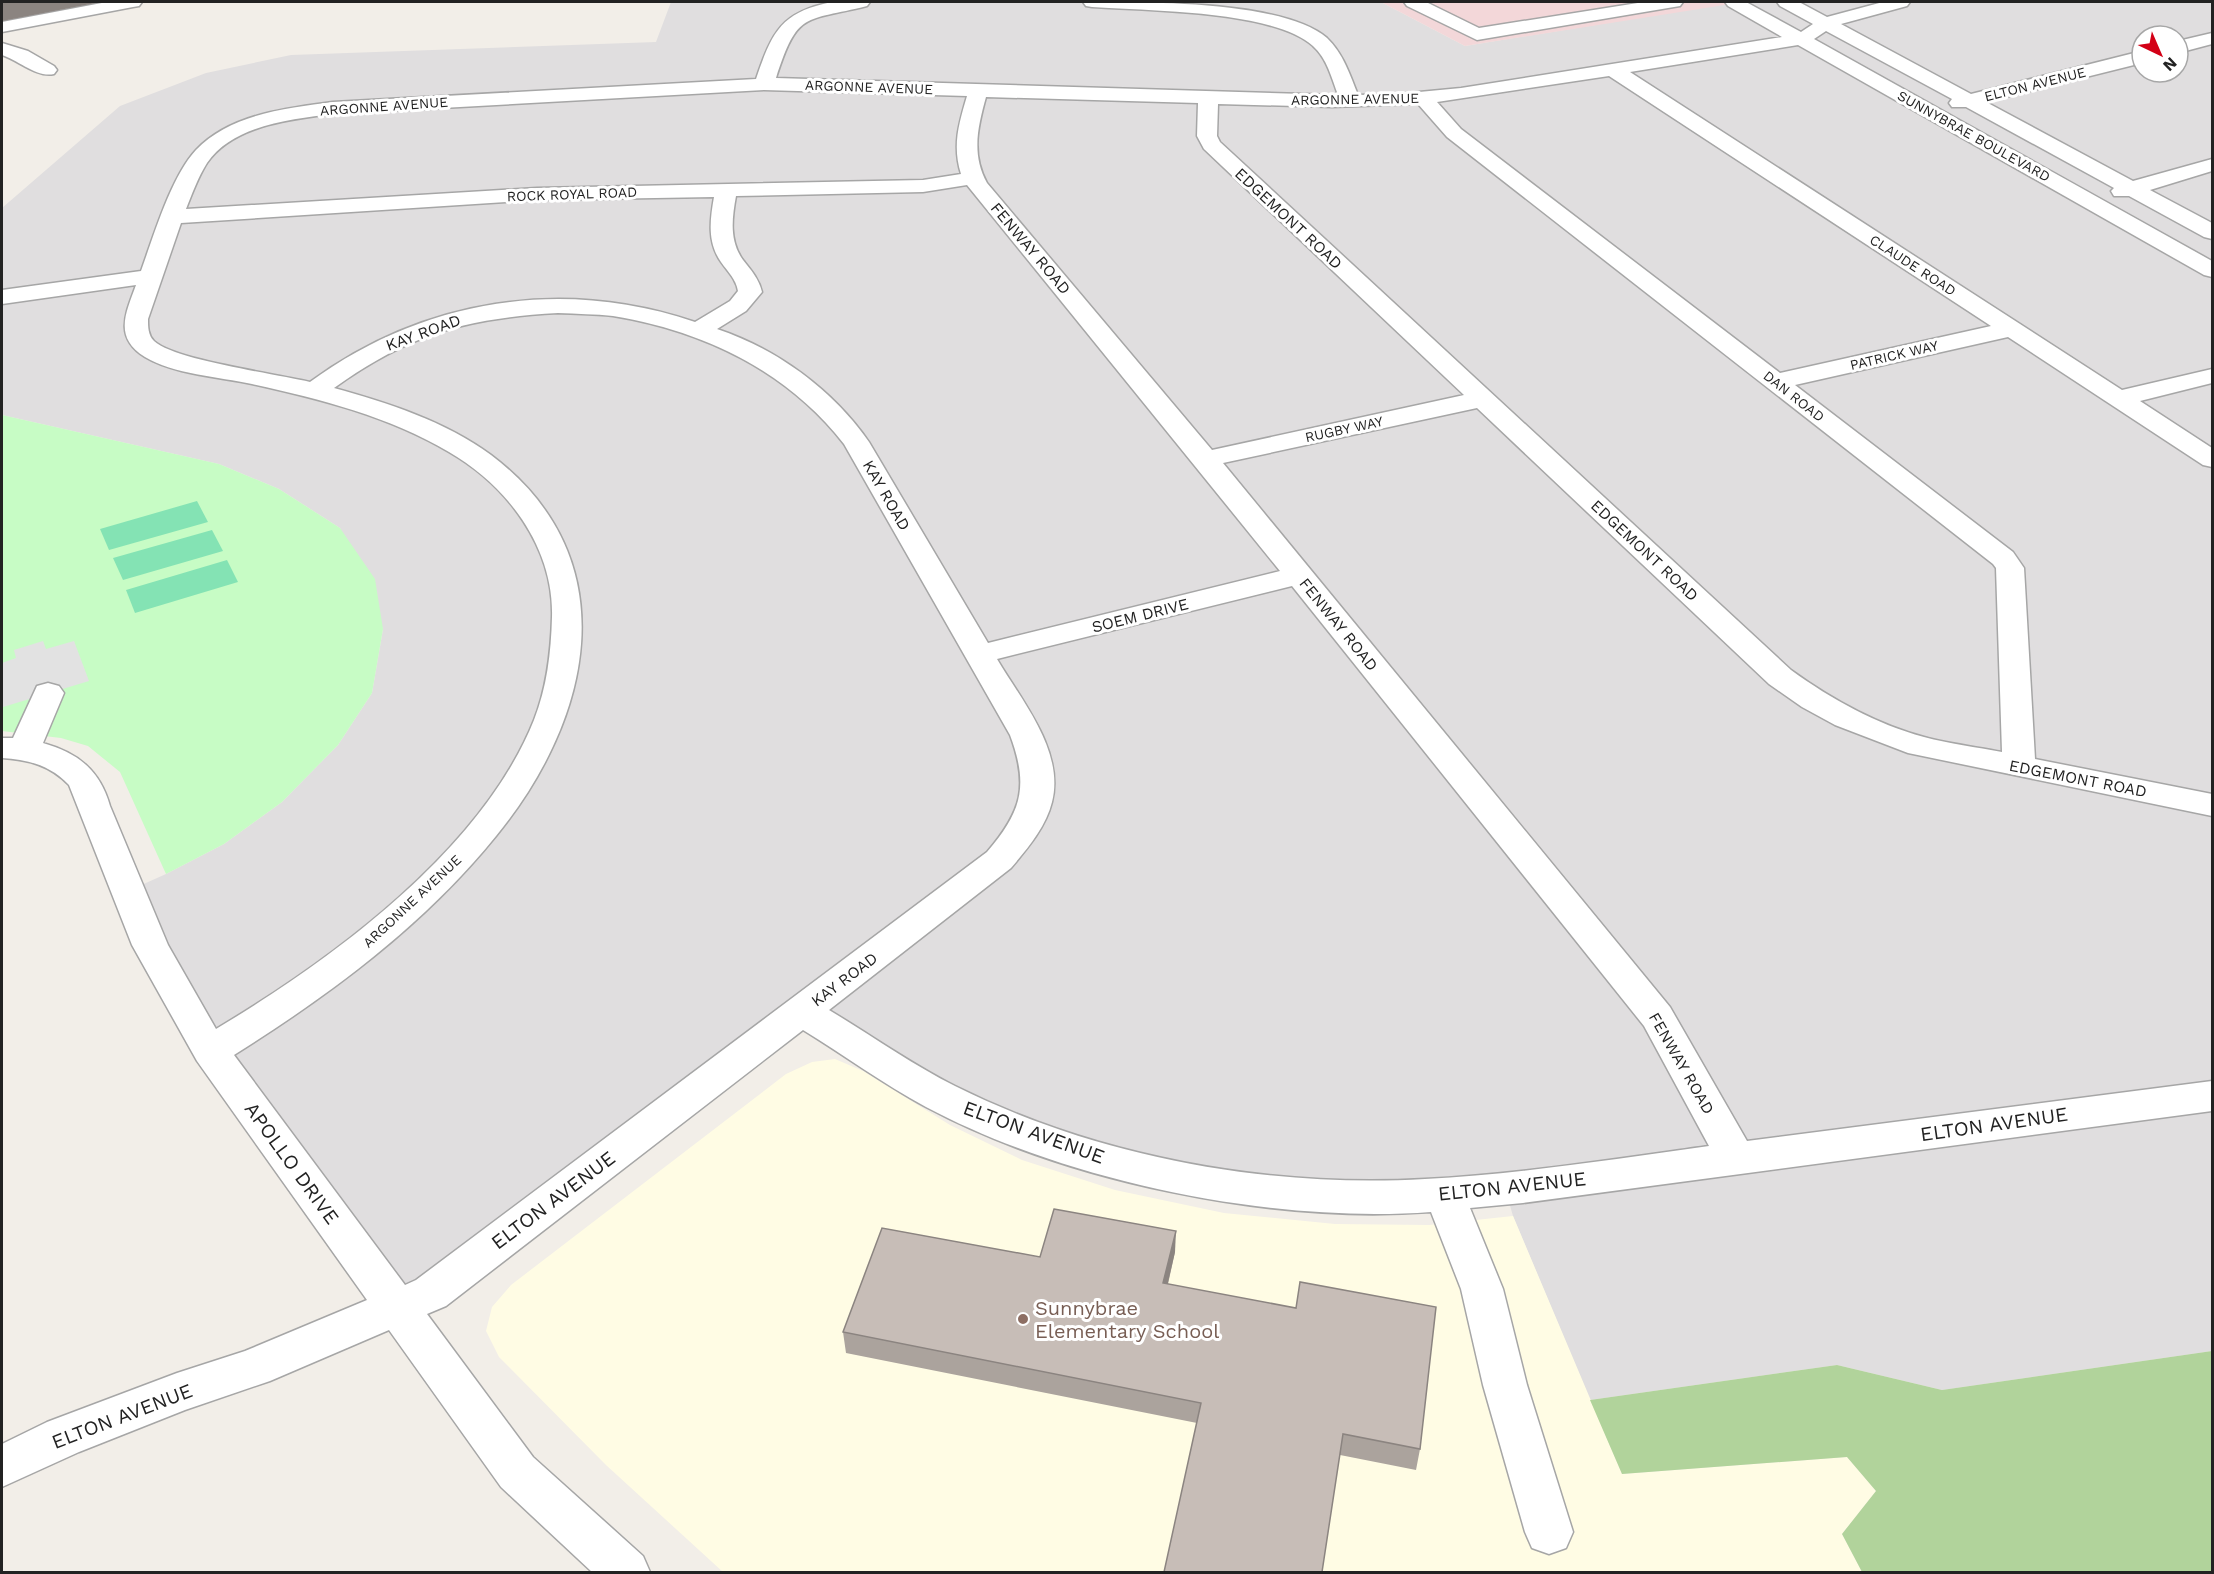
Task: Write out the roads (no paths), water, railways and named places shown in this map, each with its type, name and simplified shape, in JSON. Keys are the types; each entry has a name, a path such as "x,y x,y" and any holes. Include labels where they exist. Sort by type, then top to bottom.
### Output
{"street":[{"path":"2,27 133,2"},
{"path":"764,84 787,28 821,10 861,2"},
{"path":"1092,2 1234,14 1291,26 1312,36 1326,49 1351,101"},
{"path":"1413,2 1477,34 1674,2"},
{"name":"SUNNYBRAE BOULEVARD","path":"1734,2 2212,270"},
{"name":"SUNNYBRAE BOULEVARD","path":"1786,2 2212,232"},
{"name":"ARGONNE AVENUE","path":"210,1051 297,997 362,949 417,900 464,852 502,804 531,758 552,714 566,665 569,619 565,583 554,549 543,529 515,491 462,448 427,429 394,416 314,391 170,360 152,352 141,342 135,331 136,319 171,217 198,160 207,150 238,131 287,115 333,108 764,84 1208,98 1351,101 1423,98 1490,90 1802,39 1826,23 1901,2"},
{"path":"1552,7 1570,19"},
{"path":"2190,44 2212,39"},
{"path":"2,49 21,55 46,70"},
{"name":"ELTON AVENUE","path":"1928,110 2130,60"},
{"name":"CLAUDE ROAD","path":"1613,70 2212,459"},
{"name":"FENWAY ROAD","path":"978,91 965,143 966,159 973,178 1300,575 1657,1017 1737,1158"},
{"name":"EDGEMONT ROAD","path":"1208,98 1207,136 1211,145 1780,677 1806,697 1838,716 1877,733 1919,746 2212,805"},
{"name":"DAN ROAD","path":"1423,98 1454,133 2002,558 2010,568 2019,767"},
{"path":"2088,200 2212,165"},
{"name":"ROCK ROYAL ROAD","path":"171,217 537,194 922,186 973,178"},
{"path":"698,330 738,306 750,292 749,284 729,257 723,241 720,224 726,190"},
{"path":"2,297 152,276"},
{"name":"KAY ROAD","path":"314,391 354,362 405,336 446,322 500,310 567,305 602,307 657,316 698,330 776,368 807,390 834,414 856,442 980,654 1035,754 1039,783 1034,810 1021,835 999,860 802,1011"},
{"name":"PATRICK WAY","path":"1776,382 2012,329"},
{"path":"2119,398 2212,376"},
{"name":"RUGBY WAY","path":"1205,459 1483,399"},
{"name":"SOEM DRIVE","path":"980,654 1300,575"},
{"path":"13,749 48,693"},
{"name":"APOLLO DRIVE","path":"13,749 38,752 62,761 81,776 92,795 93,806 150,945 210,1051 517,1472 626,1572"},
{"name":"ELTON AVENUE","path":"2,1466 63,1437 177,1393 254,1367 431,1293 802,1011 940,1096 1012,1129 1090,1156 1174,1176 1246,1188 1335,1196 1444,1194 1523,1187 2212,1096"},
{"path":"1444,1194 1482,1289 1505,1385 1549,1532"}],"place":[{"name":"Sunnybrae Elementary School","path":"1023,1319"}]}
